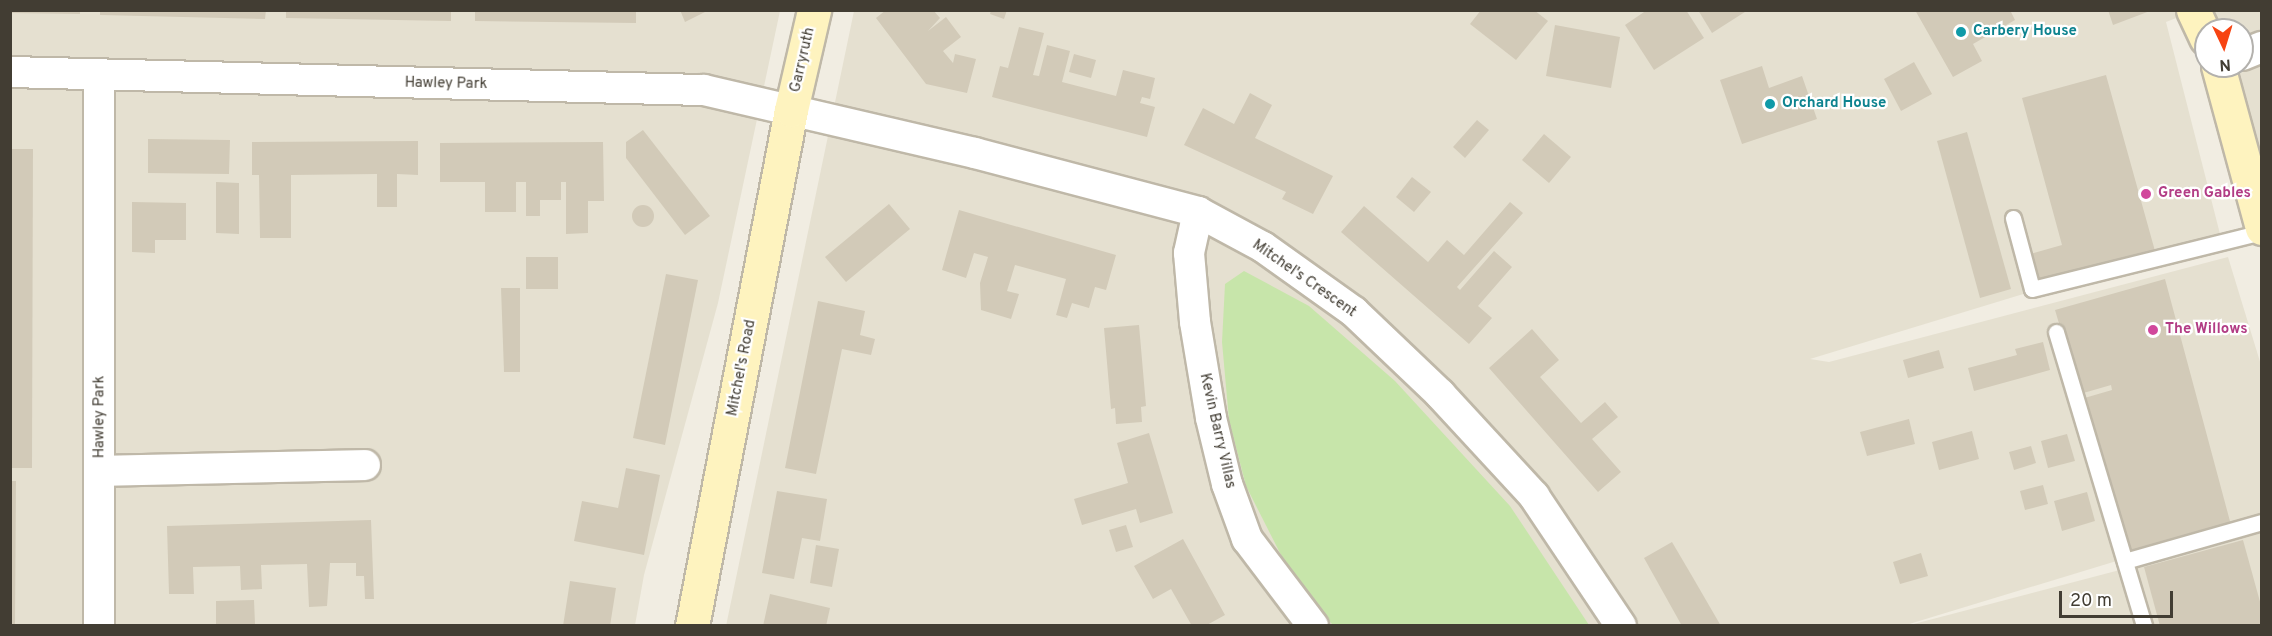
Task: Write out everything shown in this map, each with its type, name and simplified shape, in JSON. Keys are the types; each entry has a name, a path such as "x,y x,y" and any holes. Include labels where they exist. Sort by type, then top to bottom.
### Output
{"street":[{"name":"Garryruth","path":"791,110 814,10"},
{"name":"Hawley Park","path":"10,72 704,90 791,110"},
{"name":"Hawley Park","path":"99,76 99,626"},
{"path":"2221,78 2262,230"},
{"name":"Mitchel's Crescent","path":"791,110 975,153 1198,212 1263,247 1354,312 1440,394 1534,496 1621,626"},
{"name":"Mitchel's Road","path":"692,626 791,110"},
{"name":"Kevin Barry Villas","path":"1198,212 1189,253 1195,322 1211,418 1227,484 1247,539 1313,626"},
{"name":"Hawley Park","path":"100,471 365,465"}],"lane":[{"path":"2013,218 2032,289 2262,230"},
{"path":"2056,332 2145,626"},
{"path":"2125,561 2262,522"}],"shaded area":[{"path":"10,11 780,11 718,303 644,575 635,625 11,625"},
{"path":"854,11 2194,11 2166,22 2220,234 1810,359 1829,362 2228,257 2261,365 2261,517 1906,625 726,626"},
{"path":"2213,11 2261,11 2261,162 2235,78 2254,78 2254,18 2215,18"},
{"path":"2261,533 2261,625 1910,625"}],"green space":[{"path":"1244,271 1309,306 1395,381 1510,506 1589,625 1334,626 1328,620 1283,559 1246,486 1229,420 1222,342 1225,284"}],"building":[{"path":"10,10 80,10 80,14 10,13"},
{"path":"100,10 266,10 265,19 100,15"},
{"path":"286,10 451,10 451,21 286,18"},
{"path":"475,10 636,10 636,23 475,21"},
{"path":"680,10 709,10 685,22"},
{"path":"886,10 933,10 940,18 928,31 946,17 961,37 943,51 953,63 955,54 976,59 967,93 926,84 876,18"},
{"path":"991,10 1007,10 1004,19 990,14"},
{"path":"1481,10 1534,10 1548,21 1516,60 1470,24"},
{"path":"1647,10 1686,10 1704,38 1654,70 1625,25"},
{"path":"1698,10 1748,10 1712,33"},
{"name":"Carbery House","path":"1915,10 2010,10 2015,20 1973,44 1982,61 1953,77"},
{"path":"2108,10 2150,10 2150,11 2113,25"},
{"path":"1555,25 1620,37 1611,88 1546,76"},
{"path":"1019,27 1044,33 1033,75 1039,76 1047,45 1070,51 1062,82 1116,96 1123,70 1155,78 1150,99 1142,97 1140,103 1155,107 1147,137 992,97 1000,66 1008,68"},
{"path":"1074,54 1096,60 1091,78 1069,72"},
{"path":"1914,62 1932,94 1901,111 1884,79"},
{"name":"Orchard House","path":"1762,66 1769,88 1802,76 1817,119 1742,144 1720,80"},
{"path":"2106,75 2155,251 2038,283 2030,254 2062,245 2022,98"},
{"path":"1250,93 1272,105 1255,138 1333,176 1313,214 1282,199 1286,192 1184,145 1203,108 1234,124"},
{"path":"1477,120 1489,130 1465,158 1453,147"},
{"path":"643,130 710,216 685,235 626,158 626,142"},
{"path":"1967,132 2011,289 1980,298 1937,141"},
{"path":"1544,134 1571,157 1549,183 1522,160"},
{"path":"148,139 230,140 229,174 148,173"},
{"path":"418,141 418,175 397,174 397,207 377,207 377,174 291,175 291,238 260,238 259,175 252,175 252,142"},
{"path":"603,142 604,201 588,201 588,233 566,234 566,182 561,182 561,200 540,200 540,216 526,216 526,182 516,182 516,212 485,212 485,182 440,182 440,143"},
{"path":"10,149 33,149 32,468 10,468"},
{"path":"1412,177 1431,192 1414,212 1396,197"},
{"path":"216,182 239,183 239,234 216,233"},
{"path":"132,202 186,203 186,240 155,240 155,253 132,252"},
{"path":"1510,202 1523,213 1457,287 1460,290 1494,251 1512,267 1478,306 1492,318 1469,344 1341,232 1364,206 1428,262 1447,240 1464,255"},
{"path":"889,204 910,229 846,282 825,257"},
{"path":"643,205 651,208 654,216 651,224 643,227 635,224 632,216 635,208"},
{"path":"959,210 1116,255 1106,290 1095,287 1089,308 1072,303 1067,318 1056,315 1066,279 1015,265 1007,291 1019,294 1011,319 981,310 980,283 988,257 974,253 966,278 942,270"},
{"path":"526,257 558,257 558,289 526,289"},
{"path":"666,274 698,280 665,445 633,438"},
{"path":"2165,279 2231,525 2126,554 2081,399 2112,390 2111,385 2080,394 2055,310"},
{"path":"501,288 520,288 520,372 504,372"},
{"path":"818,301 865,311 860,335 875,339 871,355 842,349 816,474 785,468"},
{"path":"1139,325 1146,406 1141,407 1142,422 1116,424 1115,408 1111,409 1104,328"},
{"path":"1532,329 1559,360 1540,377 1581,423 1605,402 1618,417 1592,439 1621,472 1598,492 1489,368"},
{"path":"2043,342 2050,370 1974,391 1968,368 2017,355 2015,349"},
{"path":"1939,350 1944,368 1908,378 1903,360"},
{"path":"1909,419 1915,444 1867,456 1860,432"},
{"path":"1972,431 1979,459 1939,470 1932,442"},
{"path":"1149,433 1173,513 1140,523 1136,509 1082,525 1074,499 1128,483 1117,443"},
{"path":"2067,434 2075,461 2048,468 2041,441"},
{"path":"2031,446 2036,463 2014,470 2009,452"},
{"path":"626,468 660,475 644,555 574,541 582,501 618,508"},
{"path":"10,481 16,481 15,626 10,626"},
{"path":"2043,485 2048,504 2025,510 2020,491"},
{"path":"777,491 827,499 820,541 802,538 794,579 762,573"},
{"path":"2087,492 2095,521 2062,531 2054,501"},
{"path":"371,520 374,599 365,599 364,576 356,576 356,563 330,563 327,606 309,607 307,564 261,565 262,589 241,590 240,566 193,567 194,594 169,594 167,526"},
{"path":"1126,525 1133,547 1116,552 1109,530"},
{"path":"1183,539 1225,615 1205,626 1192,626 1171,589 1153,599 1134,566"},
{"path":"2243,540 2262,609 2262,626 2160,626 2144,567"},
{"path":"1672,542 1721,626 1682,626 1644,558"},
{"path":"816,545 839,549 832,587 810,583"},
{"path":"1921,553 1928,576 1900,584 1893,562"},
{"path":"570,581 616,588 610,626 563,626"},
{"path":"770,594 830,608 826,626 763,626"},
{"path":"254,600 255,624 216,625 216,601"}],"place":[{"name":"Carbery House","path":"1961,32"},
{"name":"Orchard House","path":"1770,104"},
{"name":"Green Gables","path":"2146,194"},
{"name":"The Willows","path":"2153,330"}]}
